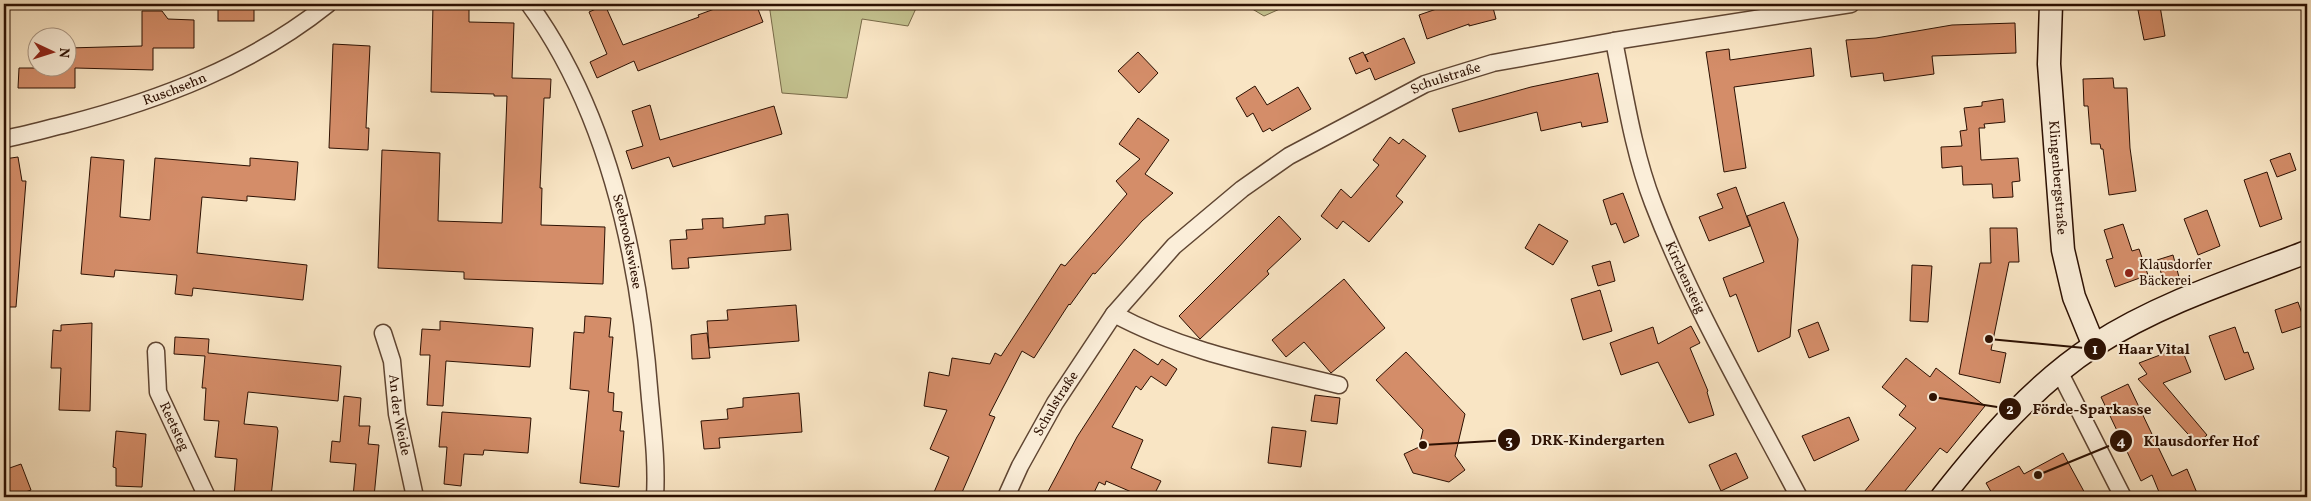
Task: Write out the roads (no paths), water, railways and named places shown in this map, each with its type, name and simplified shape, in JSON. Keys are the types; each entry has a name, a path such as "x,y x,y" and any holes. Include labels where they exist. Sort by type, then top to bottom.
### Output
{"street":[{"name":"Ruschsehn","path":"4,139 123,109 192,83 271,44 328,4"},
{"name":"Seebrookswiese","path":"529,4 569,65 586,102 602,148 629,247 648,368 655,458 655,497"},
{"name":"Schulstraße","path":"1006,497 1020,466 1055,403 1114,314 1174,246 1242,189 1289,156 1425,84 1494,63 1614,41 1851,4"},
{"name":"Klingenbergstraße","path":"2051,4 2049,64 2062,250 2074,297 2094,346"},
{"name":"Kirchensteig","path":"1614,41 1637,153 1653,202 1692,294 1799,497"},
{"path":"1942,497 1993,435 2030,398 2094,346 2141,319 2307,252"},
{"path":"1114,314 1145,331 1180,345 1339,385"},
{"name":"An der Weide","path":"383,333 392,361 398,414 415,497"},
{"name":"Reetsteg","path":"156,351 158,392 207,497"},
{"path":"2060,373 2123,497"}],"place":[{"name":"Klausdorfer Bäckerei","path":"2129,273"},
{"name":"Haar Vital","path":"1989,339"},
{"name":"Förde-Sparkasse","path":"1933,397"},
{"name":"DRK-Kindergarten","path":"1423,445"},
{"name":"Klausdorfer Hof","path":"2038,475"}]}
